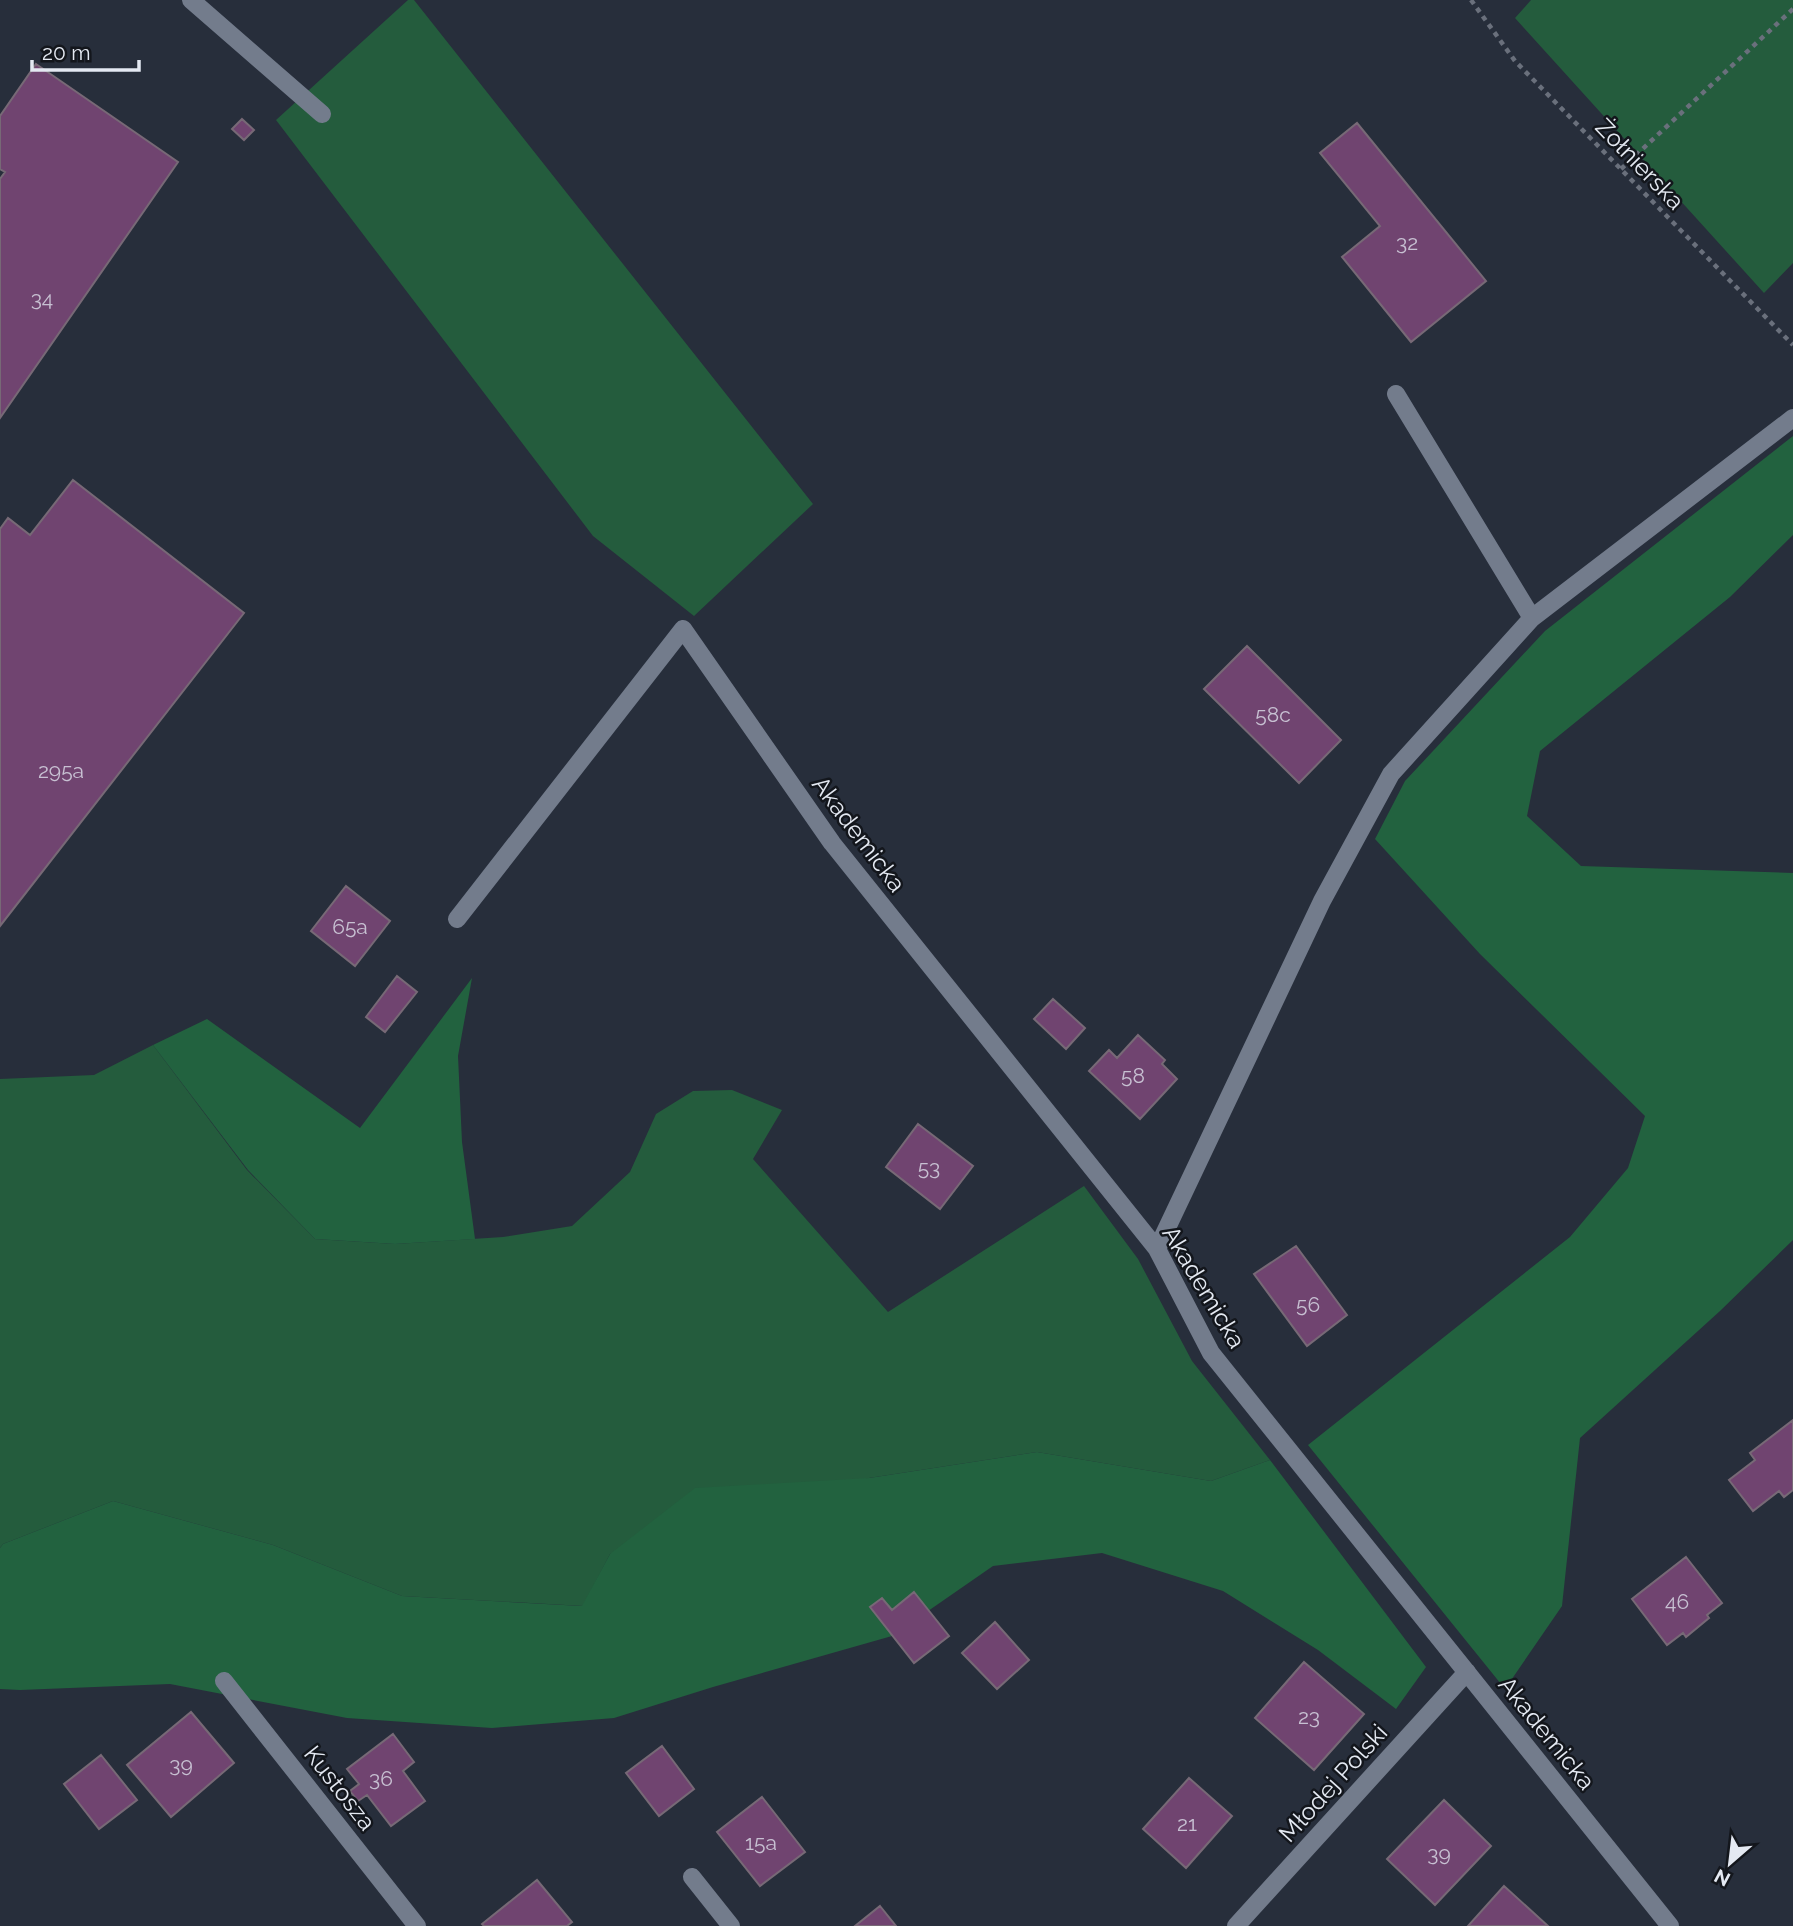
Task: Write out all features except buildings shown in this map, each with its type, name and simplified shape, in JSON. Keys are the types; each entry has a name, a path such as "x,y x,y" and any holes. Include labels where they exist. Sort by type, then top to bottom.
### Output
{"street":[{"path":"191,0 322,114"},
{"path":"1396,394 1532,618"},
{"path":"1157,1249 1322,901 1391,774 1532,618 1793,418"},
{"name":"Akademicka","path":"457,919 683,629 832,844 1157,1249 1211,1353 1670,1926"},
{"name":"Młodej Polski","path":"1236,1926 1467,1672"},
{"name":"Kustosza","path":"224,1681 417,1926"},
{"path":"692,1877 732,1926"}],"path":[{"name":"Żołnierska","path":"1471,0 1515,61 1793,345"},
{"path":"1621,169 1793,9"}],"green space":[{"path":"408,0 414,0 813,504 694,616 593,536 276,120"},
{"path":"1531,0 1793,0 1793,263 1764,293 1515,18"},
{"path":"1793,436 1793,535 1730,597 1540,751 1527,816 1581,866 1793,873 1793,1240 1720,1311 1580,1438 1562,1606 1505,1689 1308,1445 1570,1237 1628,1168 1645,1116 1480,954 1375,839 1405,781 1545,631"},
{"path":"472,978 458,1056 462,1142 475,1239 395,1244 315,1239 248,1170 153,1045 207,1019 360,1128"},
{"path":"153,1045 247,1170 315,1239 395,1244 503,1237 572,1226 630,1172 656,1114 693,1091 732,1090 782,1110 753,1159 888,1312 1084,1186 1138,1259 1192,1361 1270,1460 1211,1481 1037,1452 869,1478 610,1554 583,1606 402,1596 273,1545 113,1501 3,1544 0,1548 0,1079 94,1075"},
{"path":"1037,1452 1211,1481 1270,1460 1426,1667 1396,1709 1318,1650 1223,1591 1102,1553 993,1566 892,1636 614,1718 492,1728 347,1718 170,1684 0,1689 0,1548 3,1544 113,1501 273,1545 402,1596 582,1606 610,1554 695,1488 869,1478"}]}
